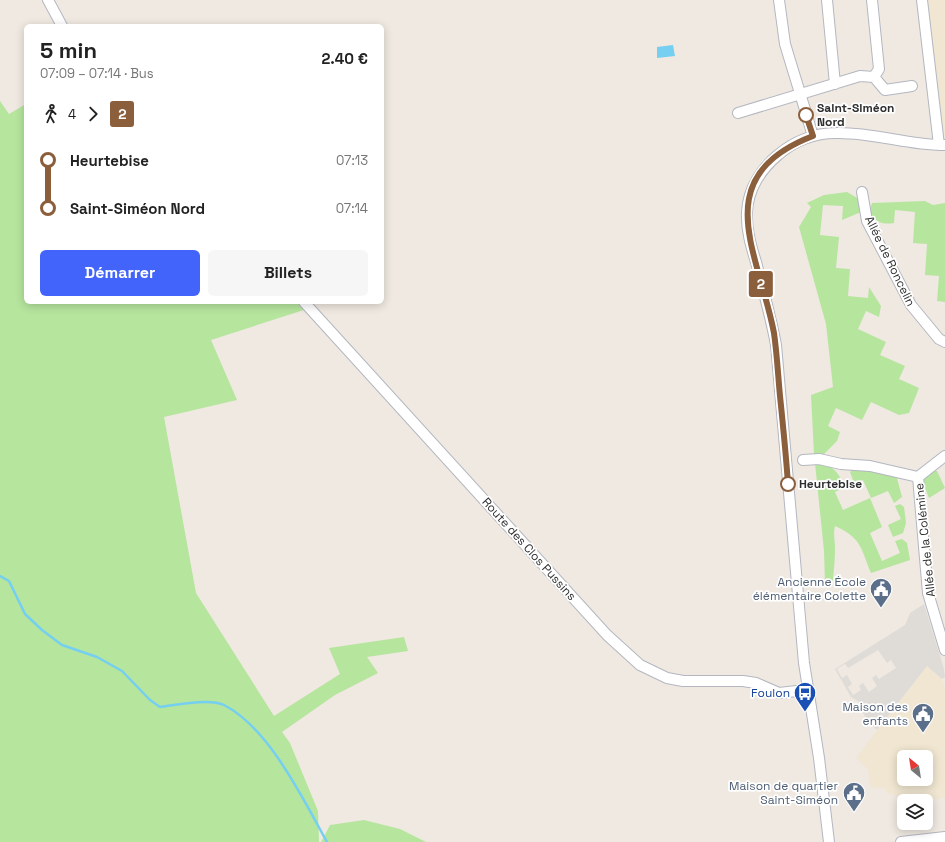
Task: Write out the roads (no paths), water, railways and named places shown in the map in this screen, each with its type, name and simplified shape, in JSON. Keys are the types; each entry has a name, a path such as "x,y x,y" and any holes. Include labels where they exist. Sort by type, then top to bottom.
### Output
{"street":[{"path":"48,0 61,24"},
{"path":"779,0 785,44 813,136"},
{"path":"827,0 835,84"},
{"path":"872,0 879,69 874,77"},
{"path":"829,842 819,758 804,663 776,345 771,320 748,233 746,212 750,193 757,177 769,162 784,150 813,136 856,132 910,142 942,145 922,0"},
{"path":"738,113 860,76 874,77 885,90 912,86"},
{"name":"Allée de Roncelin","path":"862,192 867,221 911,306 939,339 945,342"},
{"name":"Route des Clos Pussins","path":"306,304 607,635 631,658 667,678 683,681 743,681 756,683 779,693 797,691 809,693"},
{"path":"803,460 818,459 841,464 870,466 918,477 945,456"},
{"name":"Allée de la Colémine","path":"918,477 928,593 945,650"},
{"path":"901,842 945,837"}],"water":[{"path":"673,45 675,56 657,58 657,47"}],"waterway":[{"path":"0,576 9,581 25,614 42,630 62,645 97,657 122,671 150,700 160,707 210,702 224,705 240,716 256,730 270,747 296,786 327,842"}],"place":[{"name":"Saint-Siméon Nord","path":"806,115"},
{"name":"Heurtebise","path":"788,484"},
{"name":"Ancienne École élémentaire Colette","path":"881,608"},
{"name":"Foulon","path":"805,712"},
{"name":"Maison des enfants","path":"923,734"},
{"name":"Maison de quartier Saint-Siméon","path":"854,812"}]}
